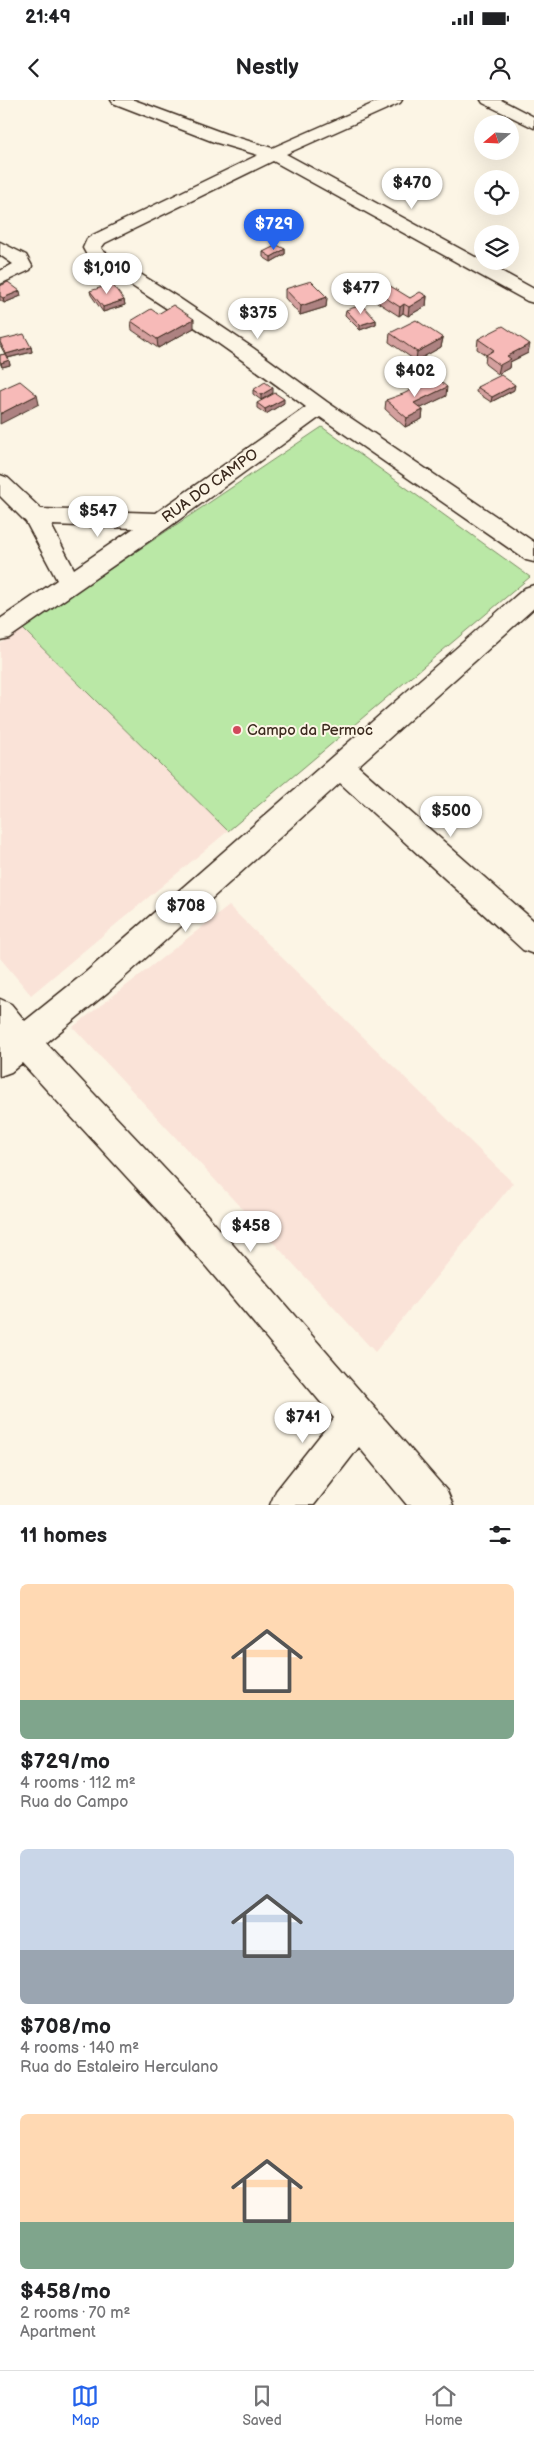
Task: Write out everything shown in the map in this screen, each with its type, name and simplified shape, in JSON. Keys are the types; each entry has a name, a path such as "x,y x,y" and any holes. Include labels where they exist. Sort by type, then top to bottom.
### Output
{"street":[{"path":"119,100 220,138 273,154 534,297"},
{"path":"394,100 273,154 114,230 94,242 92,248 96,255 172,302 246,352 320,407 534,554"},
{"path":"489,100 534,123"},
{"path":"0,246 19,259 23,266 0,278"},
{"name":"RUA DO CAMPO","path":"0,631 161,522 320,407"},
{"path":"0,483 35,517 70,583"},
{"path":"35,517 161,522"},
{"path":"12,1051 97,982 534,594"},
{"path":"340,766 534,940"},
{"path":"0,1014 12,1051 182,1212 433,1505"},
{"path":"290,1505 358,1417"}],"shaded area":[{"path":"22,628 228,831 31,995 0,958 0,644"},
{"path":"229,906 513,1183 375,1352 73,1027"}],"green space":[{"name":"Campo da Permoc","path":"322,427 530,577 228,831 22,628"}],"building":[{"path":"277,245 285,249 271,257 263,252"},
{"path":"311,281 327,297 301,306 285,289"},
{"path":"8,282 20,291 3,298 0,296 0,286"},
{"path":"112,284 124,300 103,307 90,291"},
{"path":"387,284 410,298 420,292 427,296 409,307 404,304 400,307 375,291"},
{"path":"173,305 194,319 157,339 131,321 151,309 158,314"},
{"path":"362,305 376,320 360,325 346,310"},
{"path":"416,320 443,338 417,352 390,333"},
{"path":"503,326 530,344 507,356 511,359 500,365 486,355 494,350 478,339"},
{"path":"24,334 31,347 6,354 0,340"},
{"path":"6,354 9,360 1,363 0,355"},
{"path":"501,375 515,385 492,397 477,387"},
{"path":"436,378 447,387 414,403 423,410 407,418 386,400 403,394"},
{"path":"20,381 37,395 0,414 0,390"},
{"path":"265,382 273,388 261,395 253,390"},
{"path":"275,393 284,399 265,409 257,403"}],"place":[{"name":"Campo da Permoc","path":"237,730"}]}
